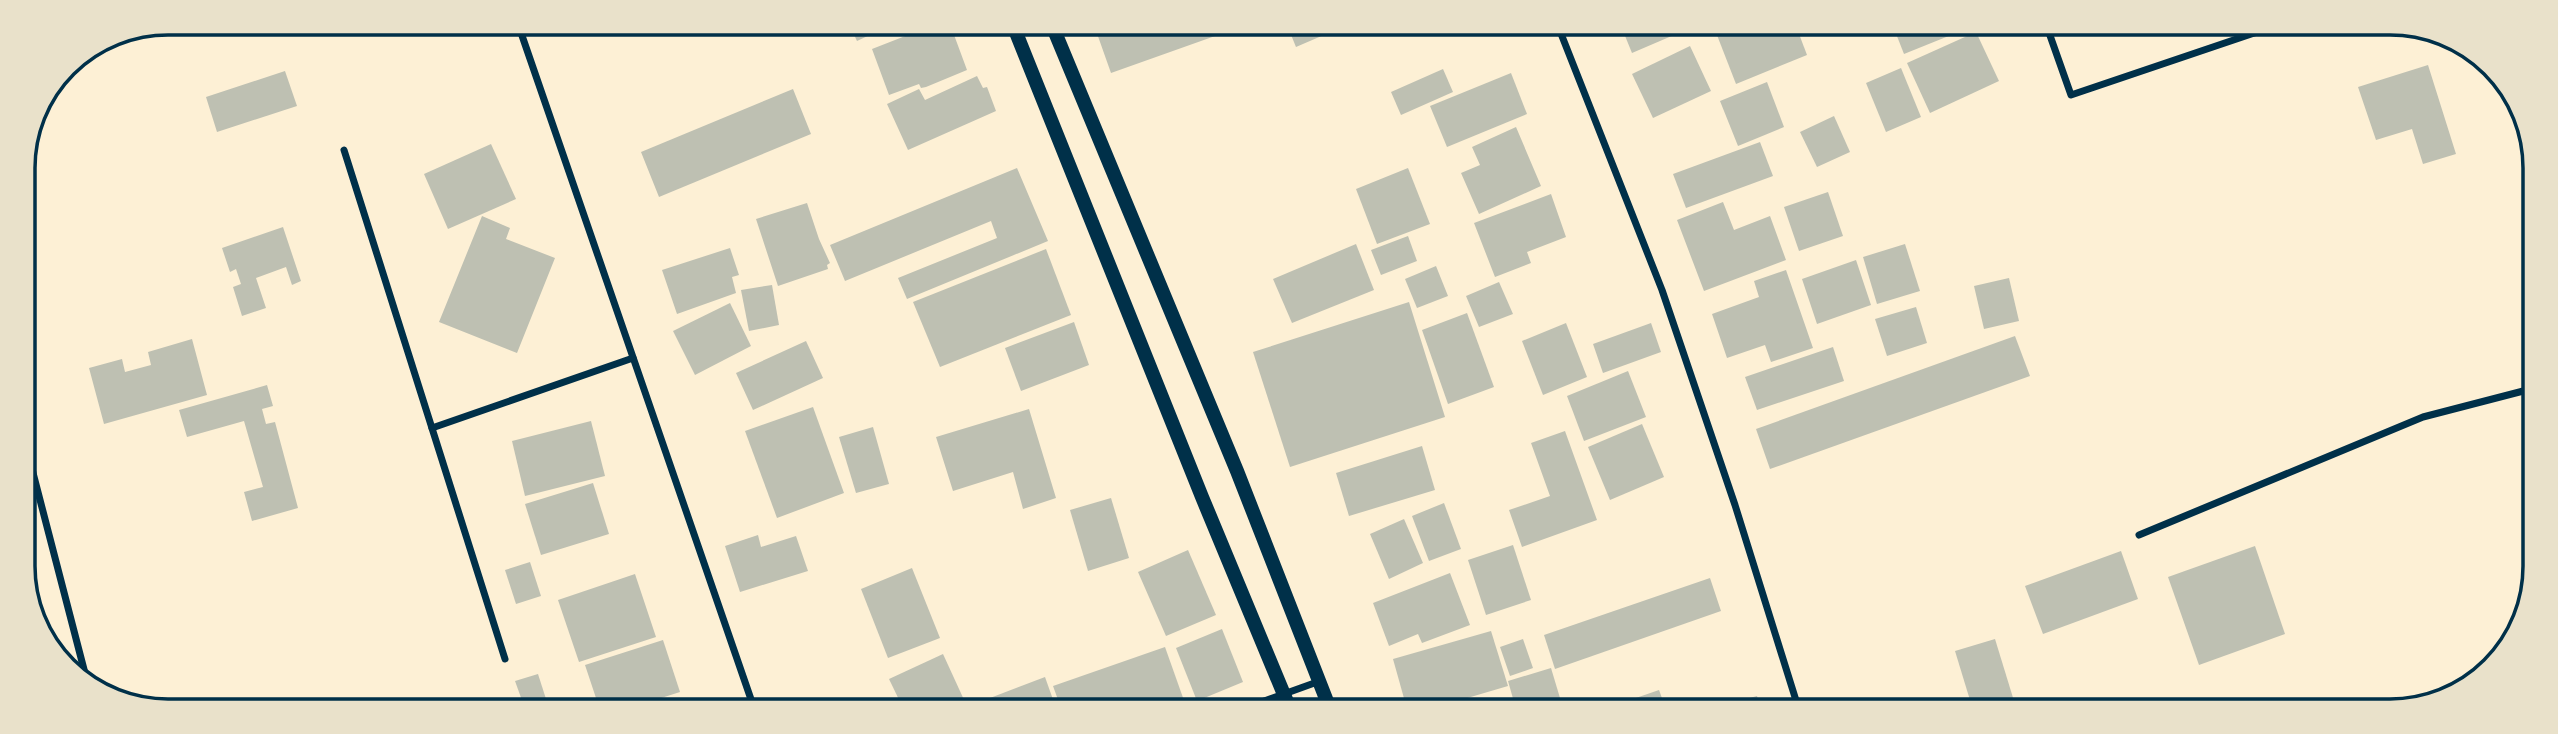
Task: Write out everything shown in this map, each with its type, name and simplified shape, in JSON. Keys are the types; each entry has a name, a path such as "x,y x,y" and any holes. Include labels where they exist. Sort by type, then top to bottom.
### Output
{"main road":[{"path":"1017,35 1286,699"},
{"path":"1056,35 1237,471 1327,699"}],"street":[{"path":"522,35 751,699"},
{"path":"1562,35 1662,290 1735,505 1796,699"},
{"path":"2050,35 2071,95 2248,35"},
{"path":"344,150 505,659"},
{"path":"432,428 633,358"},
{"path":"2139,535 2423,417 2523,391"},
{"path":"35,481 84,669"},
{"path":"1292,699 1321,681"}],"building":[{"path":"854,35 870,35 857,41"},
{"path":"908,35 954,35 967,70 926,87 921,88 919,84 889,95 872,49"},
{"path":"1098,35 1218,35 1111,73"},
{"path":"1291,35 1324,35 1296,47"},
{"path":"1625,35 1674,35 1632,53"},
{"path":"1717,35 1799,35 1807,55 1736,84"},
{"path":"1897,35 1951,35 1904,54"},
{"path":"1969,35 1977,35 1999,81 1930,113 1907,63"},
{"path":"1690,46 1711,91 1653,118 1632,74"},
{"path":"2428,65 2456,154 2423,164 2412,129 2376,140 2358,87"},
{"path":"1901,68 1921,117 1886,132 1866,83"},
{"path":"1443,69 1453,92 1401,115 1391,92"},
{"path":"285,71 297,106 217,132 206,97"},
{"path":"1511,73 1527,114 1447,147 1430,106"},
{"path":"977,76 983,88 987,87 996,111 908,150 887,104 919,89 925,100"},
{"path":"1767,82 1784,127 1738,146 1720,101"},
{"path":"793,89 811,134 659,197 641,152"},
{"path":"1834,116 1850,152 1817,167 1800,132"},
{"path":"1516,127 1541,186 1479,214 1461,173 1480,165 1472,147"},
{"path":"1760,142 1773,176 1686,208 1673,174"},
{"path":"491,144 516,199 448,229 424,174"},
{"path":"1017,168 1048,241 907,299 898,278 997,238 991,221 845,281 830,245"},
{"path":"1408,168 1430,224 1377,244 1356,189"},
{"path":"1828,192 1843,236 1799,251 1784,207"},
{"path":"1551,194 1566,237 1527,252 1531,263 1495,277 1474,223"},
{"path":"1723,202 1734,230 1770,216 1786,260 1704,291 1677,220"},
{"path":"807,203 830,263 827,265 828,269 778,286 756,219"},
{"path":"482,216 510,228 506,239 555,258 517,353 439,322"},
{"path":"283,227 301,281 292,285 286,267 256,278 266,308 242,316 233,287 241,284 236,269 230,272 222,248"},
{"path":"1408,236 1417,261 1381,275 1371,250"},
{"path":"1356,244 1374,290 1292,323 1273,279"},
{"path":"1905,244 1920,291 1877,304 1863,257"},
{"path":"730,248 739,275 732,277 736,293 677,314 662,270"},
{"path":"1046,249 1071,315 940,367 913,302"},
{"path":"1856,260 1871,305 1817,324 1802,279"},
{"path":"1436,266 1448,296 1417,308 1405,279"},
{"path":"1786,270 1813,348 1771,362 1765,345 1727,358 1712,314 1759,297 1754,281"},
{"path":"2009,278 2019,321 1984,329 1974,286"},
{"path":"1499,282 1513,314 1479,327 1466,296"},
{"path":"772,285 779,325 749,331 741,290"},
{"path":"1409,302 1445,417 1290,467 1253,352"},
{"path":"730,303 751,346 695,375 673,331"},
{"path":"1916,307 1927,343 1887,356 1875,319"},
{"path":"1467,313 1494,387 1448,404 1422,330"},
{"path":"1074,322 1089,365 1021,391 1005,348"},
{"path":"1566,323 1587,377 1543,395 1522,341"},
{"path":"1651,323 1661,352 1603,373 1593,344"},
{"path":"2015,336 2030,376 1770,469 1756,429"},
{"path":"192,339 207,395 104,424 89,368 122,359 125,372 151,365 148,352"},
{"path":"806,341 823,378 753,410 736,373"},
{"path":"1833,347 1844,381 1757,410 1745,377"},
{"path":"1628,371 1646,417 1584,441 1567,396"},
{"path":"267,385 273,406 262,409 266,424 275,422 298,508 252,521 244,492 263,487 244,421 187,437 179,410"},
{"path":"813,407 844,493 777,518 745,431"},
{"path":"1029,409 1056,498 1023,509 1013,472 953,491 936,437"},
{"path":"591,421 605,476 525,496 512,441"},
{"path":"1642,424 1664,477 1610,500 1588,447"},
{"path":"873,427 889,484 856,493 839,437"},
{"path":"1565,431 1597,520 1522,547 1509,510 1550,496 1531,443"},
{"path":"1422,446 1435,490 1349,516 1336,473"},
{"path":"593,483 609,534 541,555 525,504"},
{"path":"1111,498 1129,558 1088,571 1070,510"},
{"path":"1444,503 1461,549 1429,561 1412,516"},
{"path":"1404,519 1423,563 1389,579 1370,534"},
{"path":"758,535 761,547 796,536 808,571 740,592 725,546"},
{"path":"1513,545 1531,600 1486,615 1468,560"},
{"path":"2255,546 2285,634 2199,665 2168,577"},
{"path":"1188,550 1216,615 1166,636 1138,572"},
{"path":"2121,551 2138,599 2043,634 2025,586"},
{"path":"530,562 541,596 516,604 505,570"},
{"path":"912,568 940,638 888,658 861,589"},
{"path":"1450,573 1470,625 1422,643 1418,634 1389,646 1373,603"},
{"path":"635,574 656,637 579,662 558,600"},
{"path":"1710,578 1721,611 1555,669 1544,635"},
{"path":"1222,629 1243,682 1196,699 1176,648"},
{"path":"1491,631 1508,686 1464,699 1404,699 1393,659"},
{"path":"1523,639 1533,668 1510,676 1500,647"},
{"path":"1995,639 2013,699 1970,699 1955,651"},
{"path":"663,640 680,692 658,699 596,699 585,665"},
{"path":"1165,647 1183,699 1058,699 1053,686"},
{"path":"943,654 964,699 899,699 889,679"},
{"path":"1551,668 1560,698 1513,699 1508,681"},
{"path":"538,674 546,699 521,699 515,681"},
{"path":"1045,677 1053,699 988,699"},
{"path":"1659,690 1662,699 1633,699"}]}
